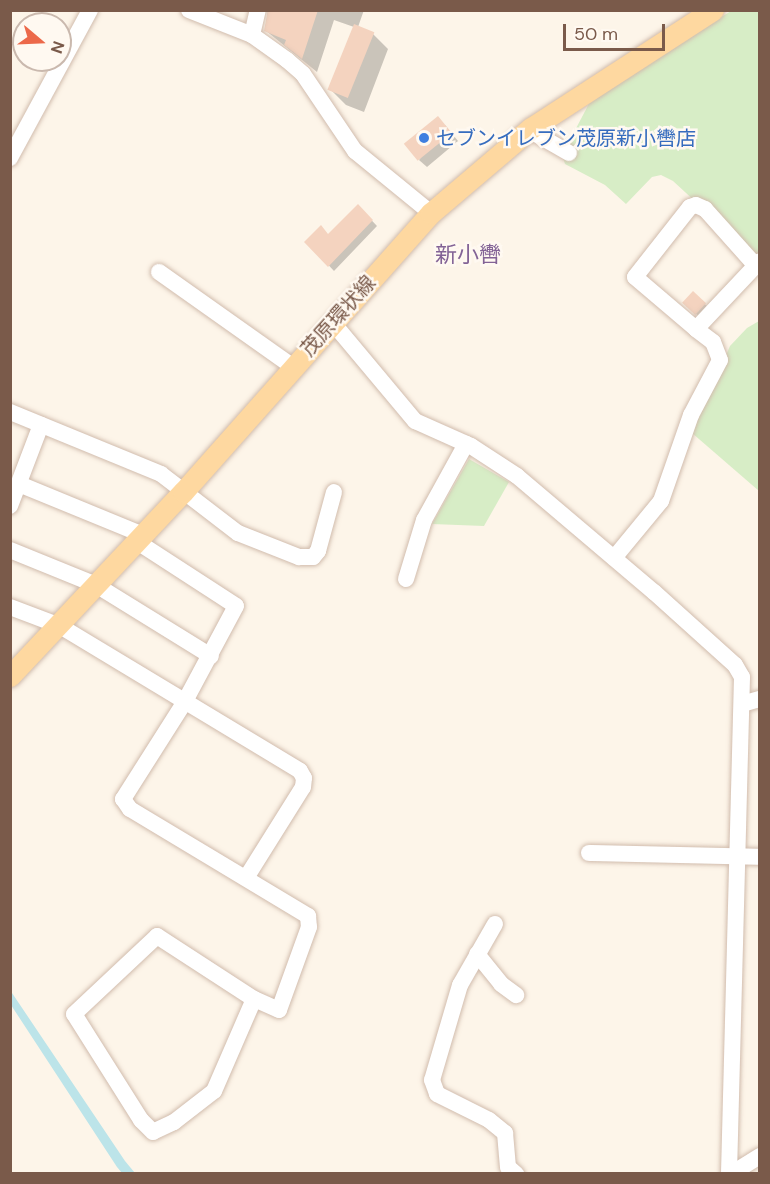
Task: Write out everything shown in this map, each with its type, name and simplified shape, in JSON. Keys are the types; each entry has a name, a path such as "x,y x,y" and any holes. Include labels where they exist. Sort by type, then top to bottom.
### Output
{"main road":[{"name":"茂原環状線","path":"10,676 60,626 183,492 431,213 529,130 713,10"}],"street":[{"path":"10,158 90,10"},
{"path":"189,10 252,35 303,75 367,164 431,213"},
{"path":"252,35 258,10"},
{"path":"529,130 569,153"},
{"path":"614,558 661,501 691,415 720,360 712,342 696,329 635,277 690,207 696,205 705,209 757,263 696,329"},
{"path":"159,272 293,368"},
{"path":"333,323 415,421 466,444 517,476 735,665 742,677 730,1173"},
{"path":"10,412 161,474 247,538 307,558 318,551 334,492"},
{"path":"10,506 41,425"},
{"path":"406,579 424,520 466,444"},
{"path":"20,484 139,538 236,606 184,703 123,799 130,808 308,916 310,922 279,1010 254,999 157,936 74,1014 141,1120 153,1132 174,1122 214,1091 254,999"},
{"path":"10,550 96,585 211,656"},
{"path":"10,607 60,626 300,771 304,778 303,787 246,878"},
{"path":"742,704 759,699"},
{"path":"589,853 759,857"},
{"path":"495,924 477,954 447,1020 432,1080 438,1094 489,1120 505,1133 508,1167 516,1173"},
{"path":"477,954 501,984 516,995"},
{"path":"730,1173 759,1156"}],"green space":[{"path":"731,11 759,11 760,261 673,181 661,175 652,177 626,204 605,185 565,164 562,155 593,96"},
{"path":"759,321 759,491 692,433 730,346 747,328"},
{"path":"469,459 509,482 484,526 432,524"}],"water":[{"path":"10,990 135,1173 122,1173 117,1167 11,1005"}],"building":[{"path":"268,10 318,10 302,59 284,45 286,40 264,31"},
{"path":"354,24 374,32 348,98 327,90"},
{"path":"438,116 452,133 418,161 404,144"},
{"path":"358,204 373,220 328,267 304,242 321,225 328,234"},
{"path":"693,291 706,303 695,315 682,303"}],"place":[{"name":"セブンイレブン茂原新小轡店","path":"424,138"}],"district":[{"name":"新小轡","path":"468,255"}]}
